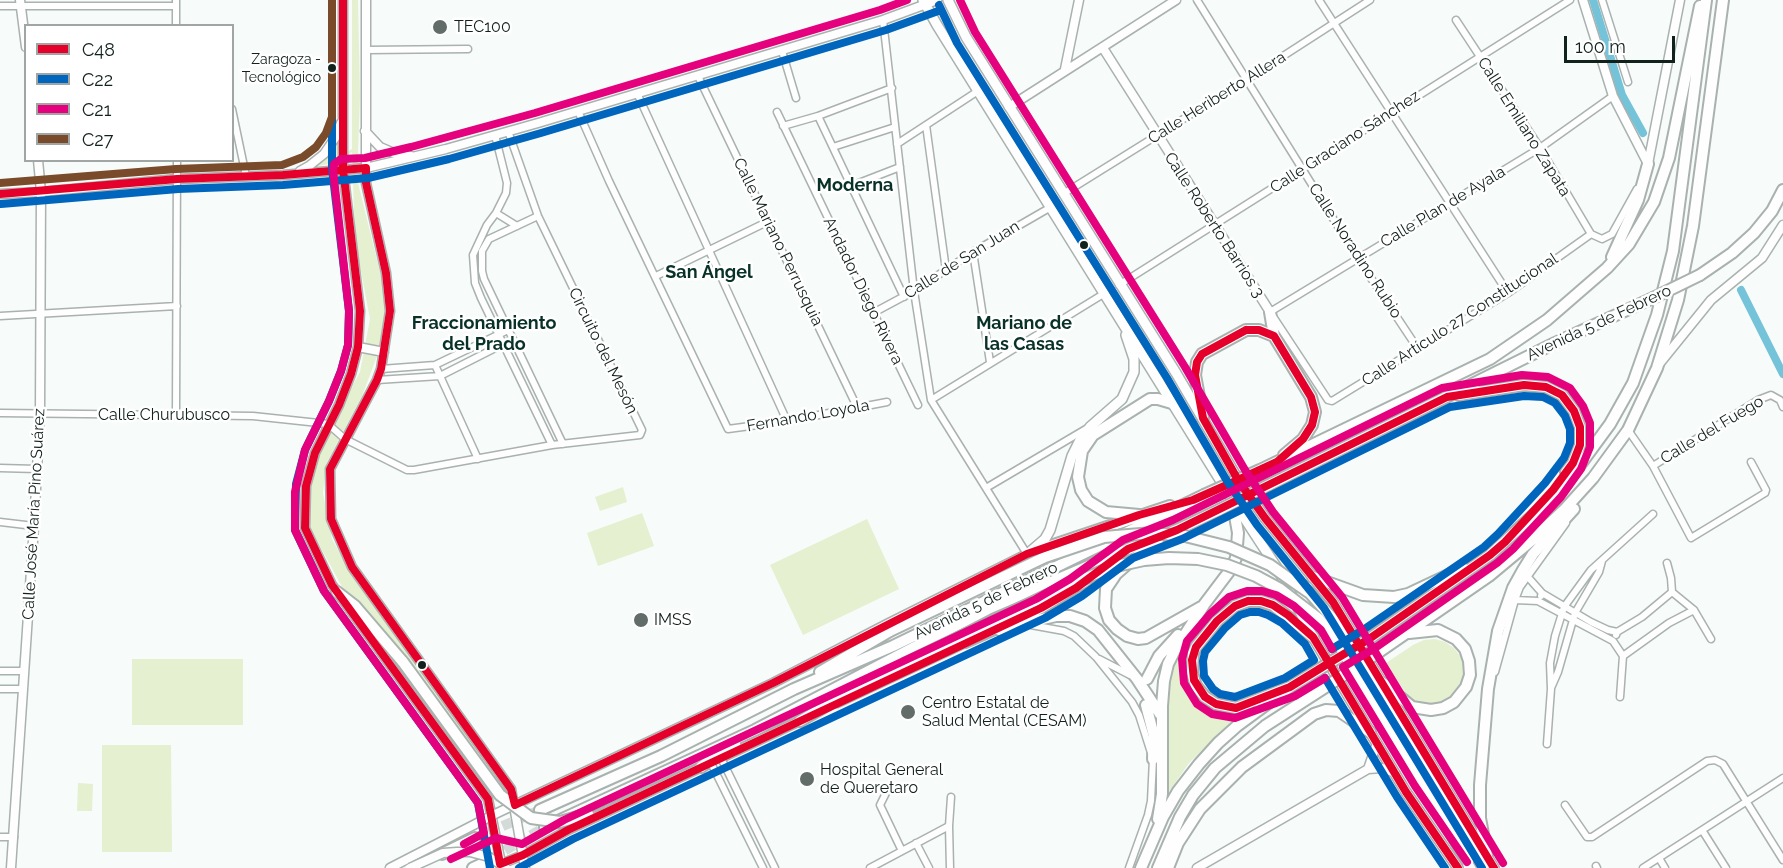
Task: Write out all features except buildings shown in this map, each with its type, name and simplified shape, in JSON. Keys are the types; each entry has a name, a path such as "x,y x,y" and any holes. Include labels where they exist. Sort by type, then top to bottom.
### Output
{"highway":[{"path":"1141,868 1168,808 1199,764 1218,743 1290,687 1370,639 1505,543 1563,488 1610,424 1633,383 1657,315 1673,251 1704,0"},
{"name":"Avenida 5 de Febrero","path":"540,810 661,756 794,689 893,646 1198,497 1277,462 1490,359 1547,320 1607,268 1629,244 1654,202 1670,158 1696,18 1704,0"},
{"path":"1473,862 1480,818 1480,785 1488,689 1498,631 1513,588 1533,554 1572,511 1628,430 1657,368 1678,300 1693,226 1723,0"},
{"path":"1607,268 1638,200 1648,164"},
{"name":"Avenida 5 de Febrero","path":"545,827 755,730 988,609 1177,530 1555,343 1700,275 1732,253 1754,233 1772,211 1783,190"},
{"path":"1270,312 1274,336 1311,397 1315,412 1312,425 1303,439 1277,462"},
{"path":"1203,418 1195,375 1197,362 1202,354 1246,330 1259,330 1274,336"},
{"path":"1447,397 1524,385 1546,387 1562,395 1574,411 1580,427 1580,445 1573,463 1553,490 1505,543"},
{"path":"1138,515 1106,512 1088,501 1079,483 1078,464 1082,451 1093,435 1150,399 1175,404"},
{"path":"1158,868 1180,817 1193,795 1215,768 1265,726 1406,634 1512,558 1564,510 1593,478"},
{"path":"1027,554 1138,515 1198,497"},
{"path":"1151,845 1162,794 1162,697 1168,664 1236,558 1238,533 1232,499"},
{"path":"1177,530 1132,560 1116,574 1106,590 1107,614 1121,633 1138,639 1153,636 1204,605"},
{"path":"794,689 890,631 1045,557 1104,537 1153,533 1185,536 1229,547 1270,565 1292,580 1310,593 1339,626 1473,862"},
{"path":"965,642 1041,608 1076,588 1128,549"},
{"path":"1313,577 1363,595 1394,597 1408,594 1490,555"},
{"path":"800,721 904,664 1060,589 1112,567 1144,560 1169,558 1198,559 1227,565 1256,576 1280,589 1319,619 1335,638 1473,862 1484,868"},
{"path":"337,592 355,606 389,644 500,795 531,818 560,822 588,814 689,767 755,730"},
{"path":"1290,687 1236,708 1216,704 1204,697 1194,680 1191,666 1193,653 1217,621 1235,606 1248,602 1261,601 1273,605 1313,637"},
{"path":"1142,679 1204,605"},
{"path":"1024,623 1056,616 1070,616 1085,621 1098,630 1142,679 1162,716"},
{"path":"1383,683 1407,703 1425,710 1437,710 1449,706 1459,698 1466,687 1470,675 1469,661 1465,649 1456,639 1438,630 1430,629 1406,634"},
{"path":"796,709 862,685"},
{"path":"1146,705 1154,736 1153,759"},
{"path":"1168,868 1179,843 1200,809 1242,767 1314,714 1326,710 1339,711 1370,732"},
{"path":"706,765 755,730"},
{"path":"411,868 475,838"},
{"name":"Avenida 5 de Febrero","path":"473,868 487,865"}],"main road":[{"path":"343,0 343,169 360,311 358,347 339,405 315,453 306,486 305,528 337,592 488,799 503,867"},
{"path":"366,0 366,183 390,311 381,369 377,380 330,469 331,519 352,567 511,789 525,868"},
{"path":"0,194 366,168 495,135 698,76 883,20 937,0"},
{"path":"948,0 966,37 1203,418 1236,476 1333,602 1383,683 1473,862"},
{"path":"1065,69 1079,0"},
{"path":"1009,107 1176,0"},
{"path":"1582,0 1613,96 1648,164"},
{"path":"1648,164 1680,0"},
{"path":"20,2 24,32"},
{"path":"924,3 1232,499 1279,570 1313,637 1395,773 1473,862 1494,868"},
{"name":"Calle Roberto Barrios 3","path":"1102,48 1270,312"},
{"path":"291,174 309,166 324,154 335,138 343,119"},
{"path":"365,131 380,147 396,154 414,157"},
{"name":"Calle José María Pino Suárez","path":"11,868 40,414 41,192 38,162"},
{"path":"1657,368 1711,300 1762,258 1783,225"},
{"path":"1027,554 1045,539 1050,530 1072,456 1079,442 1090,427 1122,399 1134,372 1134,358 1122,322"},
{"path":"358,347 384,352"},
{"name":"Avenida 5 de Febrero","path":"390,868 493,815 773,684 896,619 1027,554"},
{"name":"Avenida 5 de Febrero","path":"487,865 503,867 568,830 965,642 1024,623"},
{"path":"407,686 420,693 427,689 429,679 422,666"},
{"path":"1368,769 1377,743"},
{"path":"1197,868 1368,769 1382,768 1395,773"},
{"path":"411,868 443,853 464,852 489,857 503,867"}],"street":[{"name":"Calle Noradino Rubio","path":"1197,0 1418,349"},
{"path":"1319,0 1508,293"},
{"name":"Calle Heriberto Allera","path":"1063,194 1370,0"},
{"name":"Calle Graciano Sánchez","path":"1119,285 1570,0"},
{"path":"1602,0 1628,82"},
{"path":"0,6 20,2 176,3 176,24"},
{"path":"883,20 914,291 932,400 1027,554"},
{"name":"Calle Emiliano Zapata","path":"1456,20 1540,148 1591,234"},
{"path":"366,51 468,49"},
{"path":"782,51 796,98"},
{"name":"Calle Mariano Perrusquia","path":"698,76 857,408"},
{"path":"783,126 818,116 892,88"},
{"path":"897,144 978,91"},
{"path":"637,93 787,421"},
{"name":"Calle Plan de Ayala","path":"1270,312 1540,148 1613,96"},
{"path":"578,111 609,181 656,276 769,221"},
{"name":"Andador Diego Rivera","path":"777,112 918,405"},
{"path":"818,116 904,297"},
{"path":"234,119 246,176"},
{"path":"926,125 946,270"},
{"path":"833,147 895,127"},
{"name":"Circuito del Mesón","path":"328,424 345,439 407,470 552,445 640,435 642,430 538,216 508,131"},
{"path":"495,135 507,183 506,193 473,255 474,273 478,292 552,445"},
{"path":"176,415 177,162"},
{"path":"1591,234 1602,239 1612,234 1633,198 1648,164"},
{"path":"851,186 900,167"},
{"name":"Calle de San Juan","path":"873,313 904,297 973,252 1051,207"},
{"path":"496,213 517,226"},
{"path":"538,216 489,239 482,251 481,261 484,279 563,444"},
{"name":"Calle Artículo 27 Constitucional","path":"1328,400 1332,401 1508,293 1591,234"},
{"path":"973,252 990,362"},
{"name":"Fernando Loyola","path":"656,276 728,429 787,421 887,402"},
{"path":"932,400 1104,293"},
{"path":"0,316 177,306"},
{"name":"Calle Roberto Barrios 3","path":"1270,312 1328,400"},
{"path":"381,369 435,365 508,330"},
{"path":"377,380 440,376 513,339"},
{"path":"435,365 478,459"},
{"name":"Calle del Fuego","path":"1653,466 1758,400 1771,395 1780,400 1783,406"},
{"name":"Calle Churubusco","path":"0,414 253,416 328,424"},
{"path":"986,488 1090,427"},
{"path":"1628,430 1653,466 1691,538 1765,493 1766,490 1751,462"},
{"path":"0,468 37,469"},
{"path":"1488,689 1499,661 1515,600 1527,576 1560,533 1572,511"},
{"path":"1547,744 1551,689 1550,663 1563,610 1591,570 1653,514"},
{"path":"0,522 34,526"},
{"path":"1551,689 1574,616 1599,572 1602,561"},
{"path":"1667,563 1672,592 1694,610 1711,639"},
{"path":"1527,576 1542,594 1563,610 1613,641 1623,656 1620,698"},
{"path":"1613,641 1617,632 1642,617 1672,592"},
{"path":"1538,602 1542,594"},
{"path":"1515,600 1538,602 1563,610"},
{"path":"1623,656 1669,623 1694,610"},
{"path":"1574,616 1617,632"},
{"path":"1024,623 1064,631 1074,636 1096,657 1132,702 1139,715 1153,759 1148,815 1129,868"},
{"path":"1096,657 1142,679"},
{"path":"0,671 24,671"},
{"path":"0,689 22,689"},
{"path":"721,758 775,868"},
{"path":"1565,805 1587,837 1592,837 1707,761 1715,760 1723,764 1783,860"},
{"path":"706,765 763,868"},
{"path":"1643,868 1783,778"},
{"path":"886,793 880,805 902,851"},
{"path":"950,868 951,797"},
{"path":"874,867 949,826"},
{"path":"1702,830 1726,868"},
{"path":"0,837 14,837"},
{"path":"916,843 929,868"},
{"path":"1659,858 1665,868"}],"green space":[{"path":"352,0 358,0 360,96 357,179 387,300 385,325 376,359 362,396 326,464 323,493 332,539 353,577 492,767 509,796 496,802 348,598 308,524 306,486 315,455 360,372 370,319 355,239 352,152 337,162 314,167 328,155 339,138 337,158 352,149"},
{"path":"623,487 627,502 600,511 595,497"},
{"path":"642,513 654,546 598,566 587,533"},
{"path":"867,519 899,589 803,635 770,565"},
{"path":"1435,639 1454,648 1464,665 1464,676 1456,694 1438,705 1427,705 1407,695 1386,663 1413,645 1424,640"},
{"path":"1185,644 1181,666 1187,689 1194,701 1218,714 1236,717 1189,763 1164,799 1168,679"},
{"path":"132,659 243,659 243,725 132,725"},
{"path":"102,745 171,745 172,852 102,852"},
{"path":"78,783 93,784 92,811 77,811"}],"waterway":[{"path":"1593,0 1622,95 1643,133"},
{"path":"1741,290 1783,374"}],"tunnel":[{"path":"475,838 540,810"},
{"path":"492,858 545,827"}],"transit line":[{"name":"C22","path":"332,0 332,169 349,311 348,345 329,401 305,450 296,484 295,530 324,591 478,803 490,868"},
{"name":"C27","path":"0,183 176,169 282,165 303,157 316,147 326,133 332,117 332,0"},
{"name":"C48","path":"343,0 343,169 360,311 358,347 339,405 315,453 306,486 305,528 332,585 488,799 500,864 1041,608 1076,588 1128,549 1177,530 1447,397 1524,385 1546,387 1562,395 1574,411 1580,427 1580,445 1573,463 1553,490 1490,555 1369,639 1329,663"},
{"name":"C21","path":"464,844 484,833 478,803 324,591 295,530 295,492 305,450 329,401 348,345 349,311 334,164 341,159 365,158 535,113 907,0"},
{"name":"C21","path":"960,0 975,32 1185,367 1245,470 1273,512 1342,597 1503,863"},
{"name":"C22","path":"939,5 957,43 1167,378 1227,481 1257,525 1324,608 1482,868"},
{"name":"C22","path":"1,204 178,189 283,185 368,178 449,159 541,133 886,30 941,10"},
{"name":"C48","path":"0,194 177,179 283,175 366,168 366,183 386,273 390,311 381,369 377,380 330,469 331,519 352,567 511,789 515,805 773,683 1027,554 1139,515 1193,500 1238,480"},
{"name":"C48","path":"1246,330 1259,330 1274,336 1311,397 1315,412 1312,425 1303,439 1277,462 1238,480 1203,418 1195,375 1197,362 1202,354 1246,330"},
{"name":"C21","path":"451,859 496,838 522,844 564,820 1036,599 1070,579 1123,540 1173,520 1442,388 1522,375 1548,377 1570,388 1583,406 1590,423 1590,447 1581,469 1561,497 1497,563 1375,648 1343,667 1415,786 1467,862"},
{"name":"C22","path":"519,868 573,839 1045,618 1082,596 1133,558 1182,539 1450,407 1524,396 1543,397 1555,403 1565,416 1570,429 1570,443 1564,458 1545,483 1484,547 1332,649"},
{"name":"C48","path":"1238,480 1265,518 1333,602 1494,868"},
{"name":"C21","path":"1325,678 1295,696 1235,718 1212,714 1197,704 1184,683 1182,659 1187,641 1210,614 1229,597 1247,591 1262,591 1276,595 1294,606 1321,630 1332,649"},
{"name":"C48","path":"1248,601 1261,601 1273,605 1288,615 1313,637 1329,663 1290,687 1236,708 1216,704 1205,697 1194,680 1192,660 1196,647 1217,621 1235,606 1248,601"},
{"name":"C22","path":"1250,612 1268,615 1282,623 1305,644 1314,660 1285,678 1235,697 1220,694 1213,689 1204,676 1205,652 1225,628 1240,615 1250,612"},
{"name":"C48","path":"1329,663 1406,792 1458,868"},
{"name":"C22","path":"1325,678 1397,797 1445,868"}],"place":[{"name":"TEC100","path":"440,27"},
{"name":"Zaragoza - Tecnológico","path":"332,68"},
{"name":"IMSS","path":"641,620"},
{"name":"Centro Estatal de Salud Mental (CESAM)","path":"908,712"},
{"name":"Hospital General de Queretaro","path":"807,779"}],"district":[{"name":"Moderna","path":"855,186"},
{"name":"San Ángel","path":"709,273"},
{"name":"Fraccionamiento del Prado","path":"484,334"},
{"name":"Mariano de las Casas","path":"1024,334"}]}
